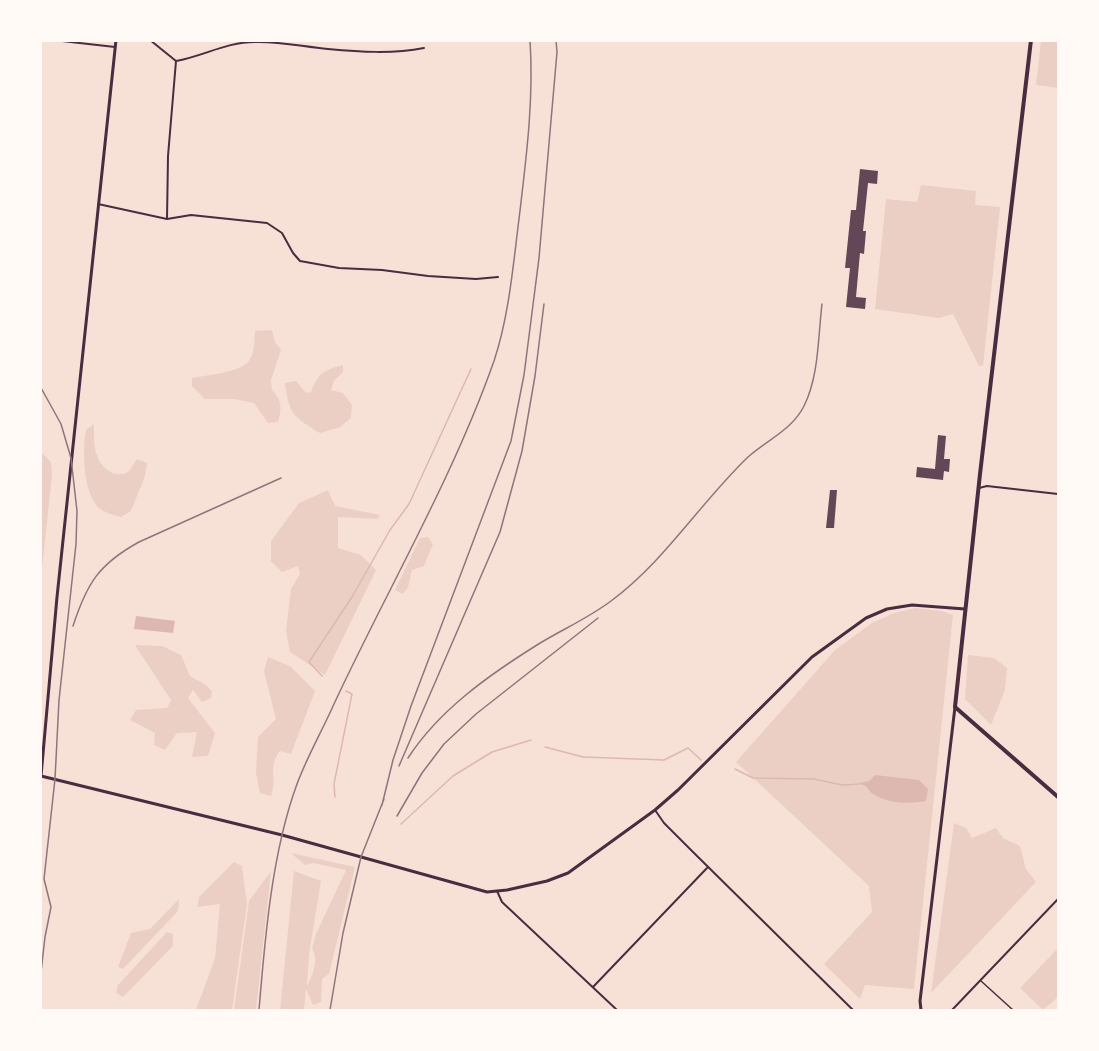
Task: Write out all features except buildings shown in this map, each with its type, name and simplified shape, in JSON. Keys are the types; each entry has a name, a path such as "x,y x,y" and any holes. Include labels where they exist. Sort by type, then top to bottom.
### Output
{"main road":[{"path":"1031,40 955,707 1059,797"}],"street":[{"path":"53,40 115,47"},
{"path":"116,40 40,776 282,835 487,892 497,891 547,881 568,873 655,810 812,657 866,618 887,609 912,605 965,609"},
{"path":"150,40 176,61"},
{"path":"176,61 196,57 231,43 256,42 330,50 400,53 424,48"},
{"path":"166,219 168,156 176,61"},
{"path":"98,204 166,219 191,215 267,223 282,233 300,261 428,276 476,279 498,277"},
{"path":"979,488 987,486 1059,494"},
{"path":"921,1011 920,1001 955,707"},
{"path":"655,810 664,823 853,1011"},
{"path":"593,987 708,867"},
{"path":"497,891 502,902 617,1011"},
{"path":"952,1011 1059,899"}],"lane":[{"path":"981,980 1013,1011"}],"shaded area":[{"path":"1041,41 1058,41 1058,88 1036,85"},
{"path":"921,185 976,191 975,205 1000,207 983,366 979,366 953,314 939,318 875,309 886,199 917,202"},
{"path":"272,330 275,342 281,350 271,380 272,390 278,397 280,405 278,422 268,423 254,403 234,399 205,399 192,386 192,378 232,370 246,364 253,353 255,331"},
{"path":"343,365 343,372 334,381 331,390 343,393 352,405 351,418 340,427 320,433 294,414 288,402 285,383 296,381 306,393 311,392 316,380 323,373"},
{"path":"94,424 96,454 100,462 111,472 120,474 129,471 137,459 147,463 145,476 131,511 121,517 99,508 90,493 85,471 84,448 86,430"},
{"path":"40,451 51,462 52,475 42,569"},
{"path":"328,490 335,506 380,515 377,519 338,517 338,548 361,555 376,570 325,675 290,652 286,631 291,589 300,574 298,566 282,572 271,561 271,541 299,503"},
{"path":"428,537 433,544 424,566 412,570 408,587 403,594 395,590 420,538"},
{"path":"915,608 942,611 953,615 914,989 865,985 860,999 824,964 872,912 869,886 736,762 835,650 872,623 894,613"},
{"path":"136,616 175,621 173,633 134,629"},
{"path":"135,645 162,646 181,655 190,676 212,691 211,698 202,702 193,690 188,698 215,733 208,756 192,757 197,732 177,733 165,750 154,745 155,733 130,720 136,710 167,708 171,700"},
{"path":"968,655 994,658 1007,668 1005,690 991,725 965,699"},
{"path":"268,657 290,666 315,691 291,754 280,751 276,757 271,796 260,793 256,773 258,737 276,719 264,671"},
{"path":"875,775 919,780 928,789 926,801 906,803 885,800 858,783 869,781"},
{"path":"954,823 966,828 972,838 996,828 1003,838 1020,846 1026,869 1036,882 931,993"},
{"path":"291,853 355,867 329,974 322,979 321,1002 313,1005 306,989 304,1010 280,1010 294,871 321,881 309,954 307,986 314,967 315,958 312,948 316,934 346,870 313,863 305,865"},
{"path":"234,862 242,866 247,904 232,1010 196,1010 215,958 220,904 197,907 199,897"},
{"path":"271,871 256,1010 234,1010 249,901"},
{"path":"179,899 178,911 123,969 118,967 131,933 150,929"},
{"path":"167,932 173,934 173,946 123,997 116,993 118,985"},
{"path":"1058,948 1058,997 1043,1010 1020,988"}],"waterway":[{"path":"322,676 309,662 352,597 390,530 409,504 471,369"},
{"path":"335,797 334,784 352,694 346,691"},
{"path":"401,824 453,776 492,752 531,740"},
{"path":"545,747 583,757 664,760 688,748 701,760"},
{"path":"735,769 753,778 814,779 842,785 860,784"}],"railway":[{"path":"259,1010 271,895 281,838 297,784 354,661 459,449 499,344 510,291 527,152 531,85 530,40"},
{"path":"382,805 393,760 411,706 511,441 524,375 539,258 557,52 556,40"},
{"path":"399,766 500,532 522,451 544,304"},
{"path":"408,758 434,724 483,681 537,645 602,607 630,585 665,550 748,457 793,422 804,406 813,382 822,304"},
{"path":"40,386 61,424 71,458 77,511 76,544 59,700 55,779 44,879 51,907 40,981"},
{"path":"73,626 89,586 104,567 125,550 281,478"},
{"path":"397,816 422,773 444,744 476,714 598,618"},
{"path":"330,1010 343,933 361,857 384,799"}]}
